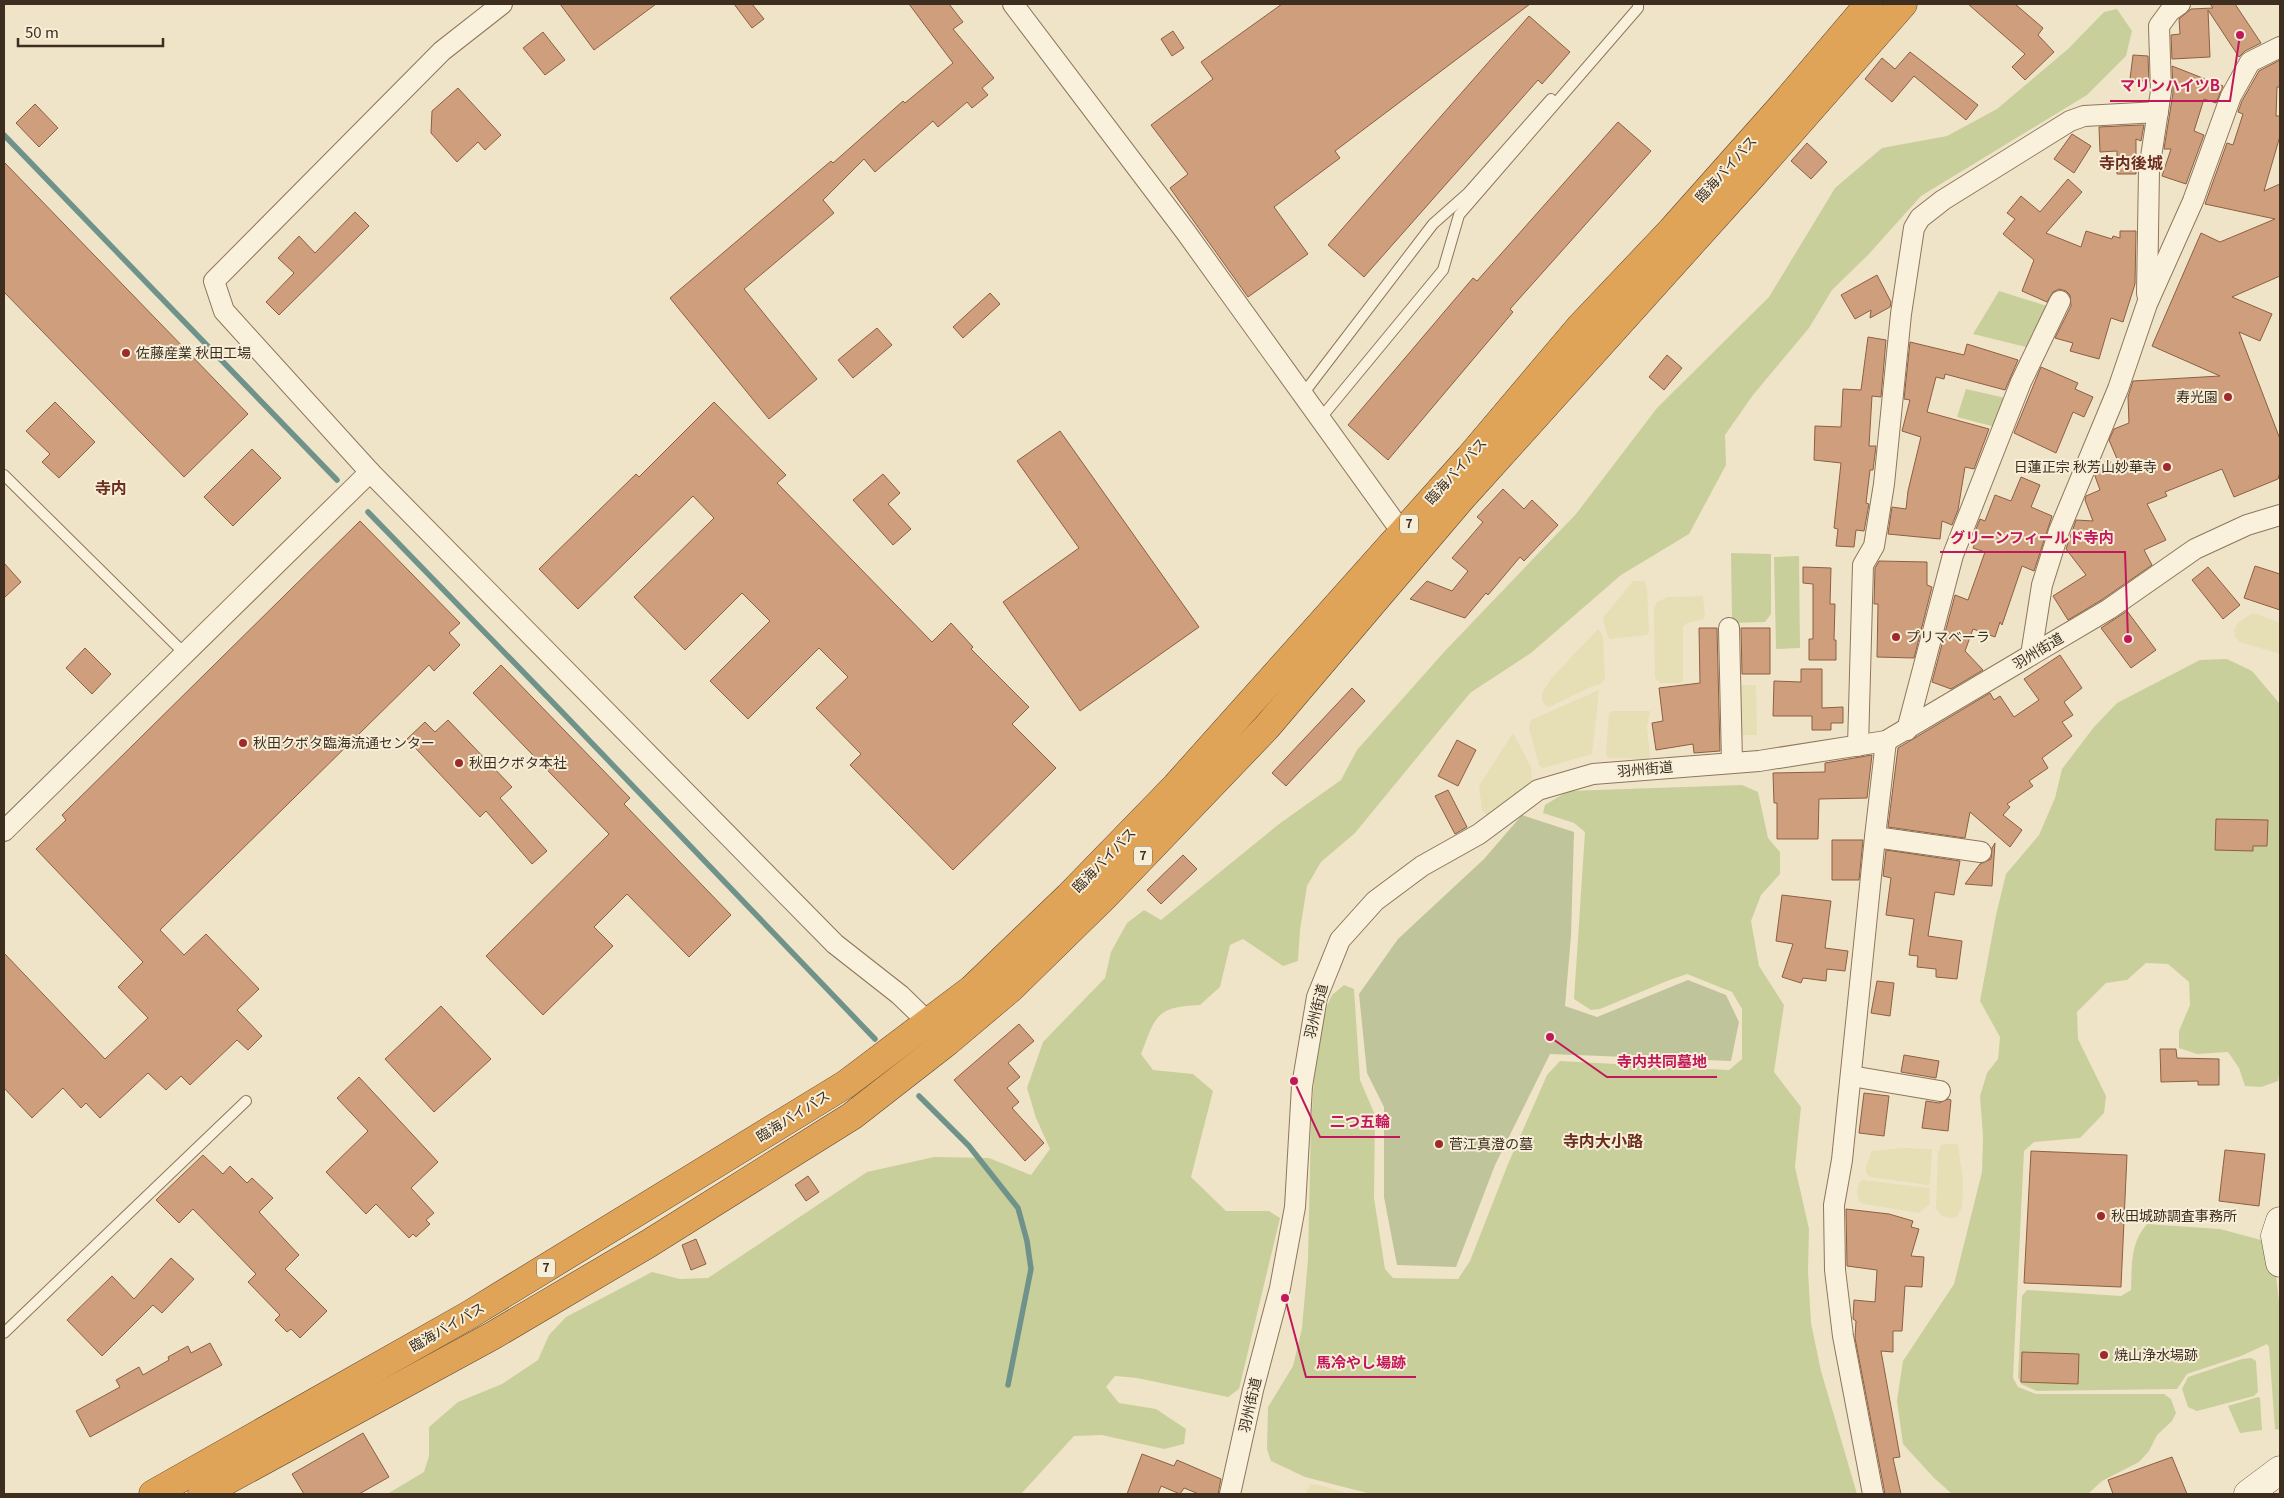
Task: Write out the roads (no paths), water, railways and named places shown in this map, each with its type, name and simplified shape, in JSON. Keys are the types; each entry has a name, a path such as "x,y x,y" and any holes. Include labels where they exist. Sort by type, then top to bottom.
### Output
{"highway":[{"name":"臨海バイパス","path":"153,1494 477,1310 846,1084 1011,988 1103,898 1266,728 1368,606 1409,542 1469,458 1579,328 1671,231 1777,112 1869,4"},
{"name":"臨海バイパス","path":"1409,542 1460,500 1751,178 1903,4"},
{"name":"臨海バイパス","path":"202,1494 492,1336 648,1244 852,1116 938,1032"}],"street":[{"path":"502,4 442,51 214,281 224,311 370,472 835,944 900,995 938,1032"},
{"path":"1013,4 1185,230 1409,542"},
{"path":"2147,304 2149,170 2161,91 2159,26 2170,11 2180,4"},
{"path":"2031,655 2042,585 2053,549 2118,389 2147,304 2193,201 2231,96 2250,62 2280,47"},
{"path":"1858,746 1864,565 1874,546 1884,484 1901,314 1914,228 1920,218 1943,200 2070,121 2084,116 2158,112"},
{"path":"1907,730 1953,556 2021,382 2060,301"},
{"path":"4,831 370,472"},
{"name":"羽州街道","path":"1230,1494 1253,1390 1282,1280 1295,1207 1302,1086 1317,997 1340,940 1375,902 1422,866 1479,834 1538,790 1593,774 1759,761 1886,742 2109,609 2194,550 2247,525 2280,515"},
{"path":"1729,628 1732,763"},
{"path":"1873,1494 1843,1336 1835,1270 1834,1205 1842,1160 1886,742"},
{"path":"1875,837 1981,852"},
{"path":"1851,1076 1940,1090"},
{"path":"2280,1221 2276,1236 2280,1263"},
{"path":"2248,1494 2280,1470"}],"lane":[{"path":"1303,394 1433,224 1468,193 1634,4"},
{"path":"1320,419 1443,270 1460,215 1638,8 1638,4"},
{"path":"4,475 184,653"},
{"path":"4,1333 246,1101"}],"waterway":[{"path":"4,135 337,480"},
{"path":"368,512 875,1039"},
{"path":"919,1096 969,1146 1018,1208 1027,1241 1031,1269 1008,1385"}],"place":[{"name":"マリンハイツB","path":"2240,35"},
{"name":"佐藤産業 秋田工場","path":"126,353"},
{"name":"寿光園","path":"2228,397"},
{"name":"日蓮正宗 秋芳山妙華寺","path":"2167,467"},
{"name":"プリマベーラ","path":"1896,637"},
{"name":"グリーンフィールド寺内","path":"2128,639"},
{"name":"秋田クボタ臨海流通センター","path":"243,743"},
{"name":"秋田クボタ本社","path":"459,763"},
{"name":"寺内共同墓地","path":"1550,1037"},
{"name":"二つ五輪","path":"1294,1081"},
{"name":"菅江真澄の墓","path":"1439,1144"},
{"name":"秋田城跡調査事務所","path":"2101,1216"},
{"name":"馬冷やし場跡","path":"1285,1298"},
{"name":"焼山浄水場跡","path":"2104,1355"}],"district":[{"name":"寺内後城","path":"2131,163"},
{"name":"寺内","path":"111,488"},
{"name":"寺内大小路","path":"1603,1141"}]}
